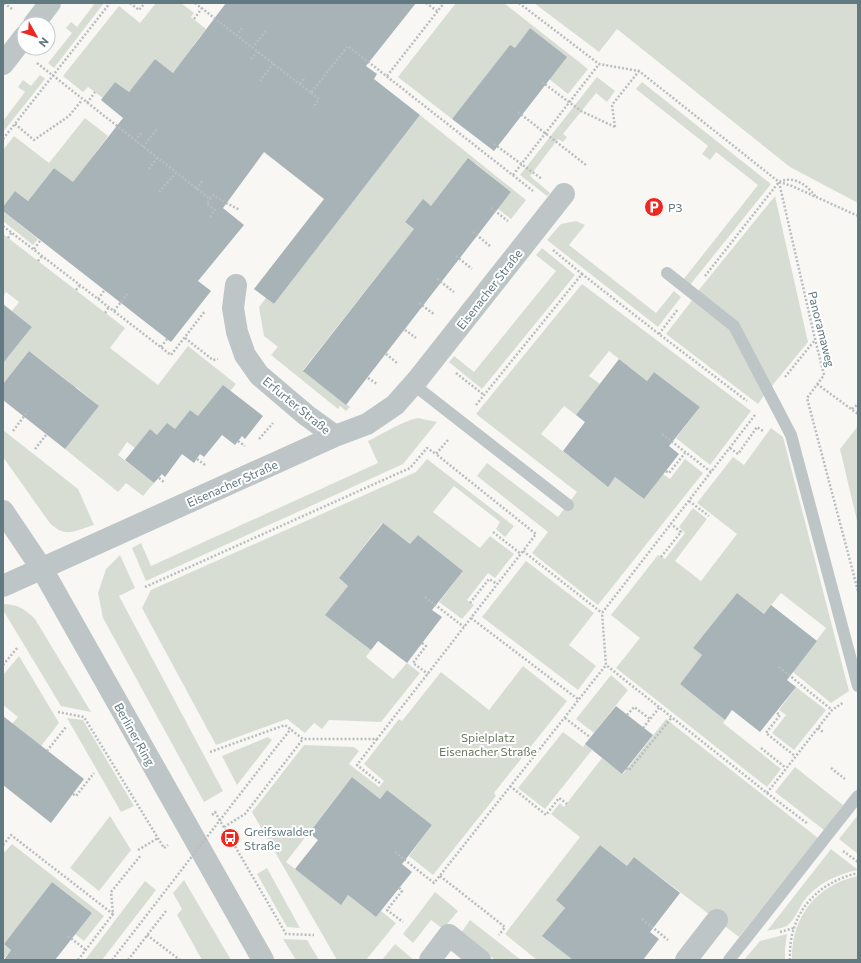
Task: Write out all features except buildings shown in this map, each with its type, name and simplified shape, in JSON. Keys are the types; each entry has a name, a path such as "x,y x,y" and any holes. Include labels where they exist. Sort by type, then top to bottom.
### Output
{"street":[{"path":"40,16 50,3"},
{"path":"3,64 16,46"},
{"name":"Eisenacher Straße","path":"3,586 335,436 367,424 395,405 414,385 559,201"},
{"name":"Erfurter Straße","path":"236,284 233,308 237,332 245,355 259,375 306,415 335,436"},
{"name":"Berliner Ring","path":"3,511 42,569 263,960"},
{"path":"686,960 717,920"},
{"path":"430,960 449,935 480,960"}],"lane":[{"path":"668,273 734,326 791,434 858,686"},
{"path":"414,385 568,505"},
{"path":"730,960 858,796"}],"path":[{"path":"3,139 110,3"},
{"path":"130,3 139,10 145,3"},
{"path":"195,3 319,99 313,108"},
{"path":"426,3 437,11"},
{"path":"387,76 444,3"},
{"path":"519,3 599,64 640,70 779,182 858,216"},
{"path":"194,19 202,8"},
{"path":"236,36 242,28"},
{"path":"252,48 266,31"},
{"path":"311,93 348,46 513,175 559,201"},
{"path":"251,60 257,52"},
{"path":"34,56 52,76 210,200"},
{"path":"260,81 273,64"},
{"path":"513,175 599,64"},
{"path":"542,82 581,111 615,127 612,105 640,70"},
{"path":"300,84 305,77"},
{"path":"86,103 95,92"},
{"path":"14,124 34,140 69,116 82,100"},
{"path":"518,112 586,165"},
{"path":"143,147 157,129"},
{"path":"135,141 142,132"},
{"path":"494,144 521,165"},
{"path":"149,169 157,158"},
{"path":"160,192 176,172"},
{"path":"659,334 779,182 785,179 794,180 804,184 816,197"},
{"path":"196,189 203,180"},
{"name":"Panoramaweg","path":"779,182 824,375 807,398 858,591"},
{"path":"210,217 215,210 207,204 214,195 240,210"},
{"path":"491,208 511,224"},
{"path":"3,226 171,355 211,304 236,284"},
{"path":"8,238 12,232"},
{"path":"473,232 492,248"},
{"path":"533,234 659,334 759,410"},
{"path":"34,249 40,241"},
{"path":"38,261 42,256"},
{"path":"456,256 474,270"},
{"path":"436,454 582,274"},
{"path":"437,279 456,294"},
{"path":"76,290 80,285"},
{"path":"98,299 104,291"},
{"path":"114,311 128,293"},
{"path":"419,303 438,317"},
{"path":"105,313 109,307"},
{"path":"405,330 419,340"},
{"path":"185,338 213,360 220,359"},
{"path":"395,852 434,883 440,876 606,665 602,613 815,339"},
{"path":"161,347 167,340"},
{"path":"386,354 399,365"},
{"path":"436,357 484,395"},
{"path":"368,378 380,387"},
{"path":"817,384 858,414"},
{"path":"852,409 858,404"},
{"path":"12,431 28,411"},
{"path":"730,448 738,454 757,427 763,432 767,426"},
{"path":"662,434 711,472"},
{"path":"35,449 46,435"},
{"path":"145,588 410,468 427,448 536,534 357,765 382,784"},
{"path":"666,471 669,473 685,453"},
{"path":"689,500 709,516"},
{"path":"661,557 681,532 671,524"},
{"path":"493,532 522,552 602,613"},
{"path":"470,603 490,578 497,584"},
{"path":"425,597 464,627"},
{"path":"471,618 579,700"},
{"path":"422,643 426,646 413,663 428,674"},
{"path":"3,665 18,647"},
{"path":"606,665 767,793 826,837"},
{"path":"767,793 832,710 779,667"},
{"path":"627,715 634,707 650,719"},
{"path":"643,728 659,708"},
{"path":"58,712 84,717 164,848"},
{"path":"777,713 780,715 766,733 795,756"},
{"path":"626,768 629,770 672,717"},
{"path":"565,718 591,738"},
{"path":"210,752 285,725 303,739 377,739"},
{"path":"48,751 66,727"},
{"path":"818,728 823,732"},
{"path":"112,960 291,729"},
{"path":"224,827 245,814 303,739"},
{"path":"761,748 786,768"},
{"path":"73,794 76,796 94,773"},
{"path":"510,786 546,815 559,798 567,804"},
{"path":"215,812 286,934 314,935"},
{"path":"3,846 11,835 113,914"},
{"path":"138,850 158,838"},
{"path":"847,854 858,862"},
{"path":"78,960 113,914 111,892 141,855"},
{"path":"790,960 789,949 794,928 804,908 819,891 832,882 845,876 858,873"},
{"path":"440,876 505,927 499,935"},
{"path":"399,888 402,891 387,910 403,922"},
{"path":"481,909 484,905"},
{"path":"128,960 166,911"},
{"path":"642,919 672,943"},
{"path":"782,931 794,928"},
{"path":"148,935 180,960"},
{"path":"68,936 86,950"}],"green space":[{"path":"95,3 104,3 54,68 48,63 54,56 56,56 56,53 72,33 66,28 71,22 77,27"},
{"path":"156,3 181,3 194,13 191,17 206,29 193,46 206,56 186,83 155,59 129,92 115,82 103,98 88,87 83,92 63,76 119,6 140,23"},
{"path":"456,3 504,3 588,69 568,94 549,79 530,28 515,48 452,119 398,77"},
{"path":"534,3 858,3 858,203 790,167 617,29 599,52"},
{"path":"40,75 45,79 3,132 3,121 25,92 18,87 23,80 31,86"},
{"path":"597,77 615,91 607,102 596,93 563,134 567,137 563,142 558,139 530,176 550,193 547,196 520,175"},
{"path":"642,82 771,184 690,285 683,280 758,185 716,152 710,160 702,154 708,146 636,89"},
{"path":"420,115 526,200 511,219 498,209 511,192 475,163 431,206 423,200 405,222 414,229 303,370 350,407 346,411 340,406 338,409 271,355 278,347 264,336 259,307 266,298 274,304"},
{"path":"85,118 108,136 94,155 106,165 85,192 54,168 28,201 15,191 3,207 3,150 14,136 49,163"},
{"path":"775,196 808,342 771,387 737,322 698,291"},
{"path":"3,211 38,239 33,245 3,221"},
{"path":"576,221 585,225 569,245 656,313 674,291 681,297 658,327 547,240 561,224"},
{"path":"3,234 125,328 110,348 158,385 188,346 236,384 215,410 198,416 190,410 175,429 157,435 150,429 135,448 127,442 118,455 154,483 143,496 126,483 118,492 65,449 99,406 76,387 72,393 69,382 29,351 3,384 3,356 7,358 32,327 12,311 19,302 6,292 3,296"},
{"path":"542,248 575,275 482,389 449,362 454,356 474,372 556,271 536,255"},
{"path":"582,284 751,411 710,465 676,438 700,407 654,372 647,381 609,351 589,376 600,384 576,415 564,406 541,434 607,486 615,477 644,499 663,474 670,479 685,459 703,473 598,605 532,553 548,532 477,476 487,463 558,517 577,492 476,414"},
{"path":"693,299 730,329 765,394 758,404 666,334"},
{"path":"418,418 437,422 403,464 146,581 132,548 141,543 151,566 378,463 368,441 399,425"},
{"path":"858,426 858,525 840,449"},
{"path":"771,428 783,437 849,691 831,703 793,672 826,628 781,593 764,614 737,593 693,648 702,655 680,684 725,720 723,723 781,769 767,787 616,668 640,638 611,615 658,555 665,559 685,533 679,527 693,508 707,519 675,561 701,581 737,534 697,503 733,457 744,465"},
{"path":"3,430 78,489 94,525 75,531 65,532 49,522 3,457"},
{"path":"427,459 514,526 505,537 496,529 500,522 454,486 433,512 480,548 490,536 514,554 495,578 488,573 467,600 474,605 462,619 439,602 463,571 418,535 410,544 382,523 339,578 348,586 326,614 371,650 366,657 393,679 407,663 420,673 381,722 329,720 322,729 314,723 305,733 287,719 216,745 142,608 151,590 416,472"},
{"path":"120,555 135,588 119,596 223,791 204,802 103,618 98,593 106,569"},
{"path":"526,561 594,613 569,645 596,666 578,690 482,617"},
{"path":"3,604 20,608 28,612 35,619 91,712 61,706 3,610"},
{"path":"19,656 59,723 41,746 12,724 18,717 3,705 3,675"},
{"name":"Spielplatz Eisenacher Straße","path":"523,666 567,701 494,793 496,796 433,875 409,856 432,825 387,790 380,799 352,777 286,862 341,904 348,895 376,917 381,911 396,923 366,960 337,960 252,812 304,745 354,747 359,751 349,764 379,787 384,781 364,764 399,719 402,721 441,672 489,710"},
{"path":"611,675 628,690 594,733 576,719"},
{"path":"796,687 826,710 794,750 772,733 786,715 779,710"},
{"path":"67,718 83,720 134,806 121,812"},
{"path":"666,719 818,838 739,937 634,857 627,866 600,845 556,900 565,908 543,936 573,960 537,960 505,934 580,837 551,814 560,803 564,807 602,758 623,774"},
{"path":"563,732 583,747 585,744 592,750 545,809 518,788"},
{"path":"268,737 272,740 237,785 222,756"},
{"path":"795,767 843,805 824,830 775,792"},
{"path":"858,815 858,854 839,839"},
{"path":"110,816 131,850 99,891 70,868"},
{"path":"12,844 104,916 84,941 75,934 92,913 52,882 28,913 35,920 21,937 14,931 4,944 11,950 3,960 3,854"},
{"path":"831,849 858,870 842,874 821,885 803,902 794,919 788,925 782,928 767,931"},
{"path":"267,868 300,928 287,927 257,874"},
{"path":"858,876 858,960 792,960 796,930 801,917 809,905 818,895 830,887 843,880"},
{"path":"184,880 231,960 202,960 177,915 182,909 173,893"},
{"path":"145,881 156,890 102,960 85,960"},
{"path":"435,892 458,911 443,929 431,920 413,943 403,934"},
{"path":"470,920 521,960 495,960 461,933"},
{"path":"787,934 785,960 744,960 760,941"},
{"path":"283,939 307,940 319,960 296,960"},
{"path":"395,944 414,960 382,960"}],"place":[{"name":"P3","path":"654,207"},
{"name":"Greifswalder Straße","path":"230,838"}]}
